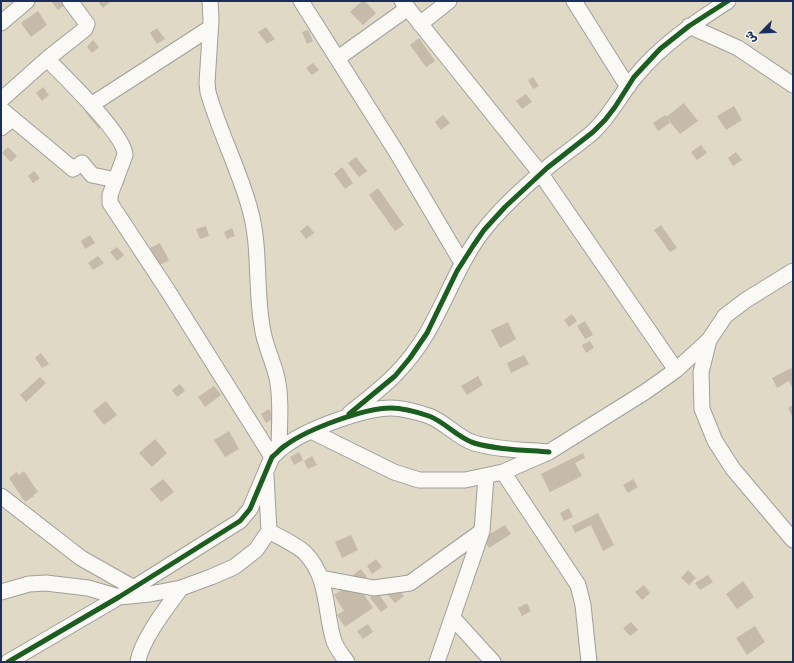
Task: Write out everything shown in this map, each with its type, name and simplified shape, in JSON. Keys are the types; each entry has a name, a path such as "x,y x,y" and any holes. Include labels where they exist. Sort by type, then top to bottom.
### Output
{"street":[{"path":"1,23 27,1"},
{"path":"1,100 87,26 70,1"},
{"path":"210,1 208,92 245,192 254,225 262,327 277,377 279,389 276,454"},
{"path":"301,1 338,58 462,263"},
{"path":"420,24 449,1"},
{"path":"574,1 628,87"},
{"path":"343,418 375,394 395,376 410,358 427,332 462,263 484,230 505,207 541,174 593,132 615,107 634,77 660,49 689,26 728,1"},
{"path":"338,58 405,4 541,174 676,370"},
{"path":"689,26 738,48 793,84"},
{"path":"91,105 210,28"},
{"path":"47,59 91,105 113,131 125,150 126,155 110,195 110,203 276,454"},
{"path":"1,109 7,124 73,169 82,163 92,175 116,180"},
{"path":"311,431 394,472 419,480 465,480 503,472 549,452 620,408 676,370 709,340 726,316 746,300 793,271"},
{"path":"709,340 701,372 702,409 715,440 733,469 793,540"},
{"path":"8,662 43,643 240,522 250,509 266,472 276,454 286,444 311,431 343,418 365,411 391,408 407,409 431,417 471,442 489,447 549,452"},
{"path":"1,592 29,584 46,583 88,588 119,597 150,594 181,588 234,567 256,550 269,531 266,472"},
{"path":"503,472 578,585 583,605 589,662"},
{"path":"437,662 482,531 486,476"},
{"path":"1,496 81,558 134,588"},
{"path":"269,531 305,553 314,563 321,578 333,640 347,662"},
{"path":"321,578 374,588 410,583 482,531"},
{"path":"138,662 139,656 155,625 181,588"},
{"path":"453,618 493,662"}],"building":[{"path":"51,1 63,1 66,4 58,10"},
{"path":"102,1 110,2 103,8 99,3"},
{"path":"362,1 365,1 376,13 363,25 350,12"},
{"path":"38,11 47,25 31,37 21,23"},
{"path":"266,27 275,39 267,44 258,32"},
{"path":"157,28 165,39 157,44 150,33"},
{"path":"308,30 313,41 307,44 302,32"},
{"path":"419,38 435,61 426,67 410,45"},
{"path":"93,40 99,47 92,53 87,47"},
{"path":"313,63 319,70 312,75 306,68"},
{"path":"533,77 539,86 533,89 528,80"},
{"path":"43,87 49,95 42,101 36,93"},
{"path":"526,94 532,102 522,109 516,101"},
{"path":"684,103 698,121 680,134 666,117"},
{"path":"91,106 106,124 99,129 85,112"},
{"path":"734,106 742,120 726,130 717,116"},
{"path":"443,115 450,123 441,130 435,122"},
{"path":"665,115 670,123 658,131 653,123"},
{"path":"701,145 707,153 697,160 691,152"},
{"path":"8,147 17,156 11,162 2,153"},
{"path":"736,152 742,160 733,166 728,158"},
{"path":"356,157 367,171 359,177 348,163"},
{"path":"342,167 353,183 345,189 334,174"},
{"path":"34,171 40,178 33,183 28,176"},
{"path":"378,188 404,225 395,231 369,195"},
{"path":"308,225 314,233 306,239 300,231"},
{"path":"661,225 677,248 670,252 654,230"},
{"path":"206,226 209,236 200,239 196,229"},
{"path":"232,228 235,236 227,239 224,232"},
{"path":"90,235 95,243 85,249 81,241"},
{"path":"160,243 169,260 160,265 150,248"},
{"path":"117,247 124,255 117,261 110,252"},
{"path":"98,256 104,263 93,270 88,263"},
{"path":"572,314 577,321 569,327 564,320"},
{"path":"585,321 593,335 585,339 577,326"},
{"path":"508,322 516,339 500,348 491,330"},
{"path":"590,341 594,348 586,353 582,345"},
{"path":"41,353 49,364 42,368 35,358"},
{"path":"524,355 529,364 511,373 507,363"},
{"path":"791,368 793,372 793,389 789,381 777,388 772,378"},
{"path":"478,376 483,385 467,395 461,386"},
{"path":"40,377 46,383 26,402 20,395"},
{"path":"180,384 185,391 177,397 172,390"},
{"path":"214,386 221,395 205,407 198,397"},
{"path":"106,401 117,415 104,425 93,411"},
{"path":"793,405 793,415 792,416 788,408"},
{"path":"269,409 274,418 266,423 261,414"},
{"path":"229,431 239,449 225,457 214,440"},
{"path":"155,439 167,453 152,467 139,453"},
{"path":"299,452 303,460 294,465 290,457"},
{"path":"583,453 585,458 575,463 582,476 550,492 541,474"},
{"path":"312,456 317,465 308,469 304,461"},
{"path":"24,471 38,492 25,502 9,478 17,472 19,475"},
{"path":"163,479 174,492 161,502 150,489"},
{"path":"633,479 638,487 628,493 623,485"},
{"path":"569,508 573,517 564,521 560,513"},
{"path":"598,513 614,545 603,551 591,525 575,533 572,526"},
{"path":"505,525 511,534 489,548 483,538"},
{"path":"351,535 358,550 342,558 335,542"},
{"path":"376,559 382,567 372,574 367,566"},
{"path":"361,569 367,577 360,583 353,575"},
{"path":"688,570 696,578 689,585 681,578"},
{"path":"708,575 713,582 700,590 695,583"},
{"path":"355,581 373,608 345,627 337,615 344,611 334,595"},
{"path":"391,581 404,596 395,603 382,588"},
{"path":"743,581 754,597 737,609 726,594"},
{"path":"644,585 650,593 642,600 635,592"},
{"path":"377,592 388,607 381,612 370,598"},
{"path":"527,603 531,611 522,616 518,608"},
{"path":"631,622 638,630 630,636 623,628"},
{"path":"368,624 373,632 363,639 357,631"},
{"path":"755,626 765,642 747,655 736,638"}],"cycle path":[{"path":"349,414 395,376 410,358 427,333 457,271 484,230 505,207 547,168 593,132 605,120 634,77 660,49 689,26 728,1"},
{"path":"8,662 119,597 240,521 250,509 272,457 284,446 308,432 337,420 380,409 391,408 410,410 429,416 441,422 462,438 474,443 502,448 549,452"}]}
